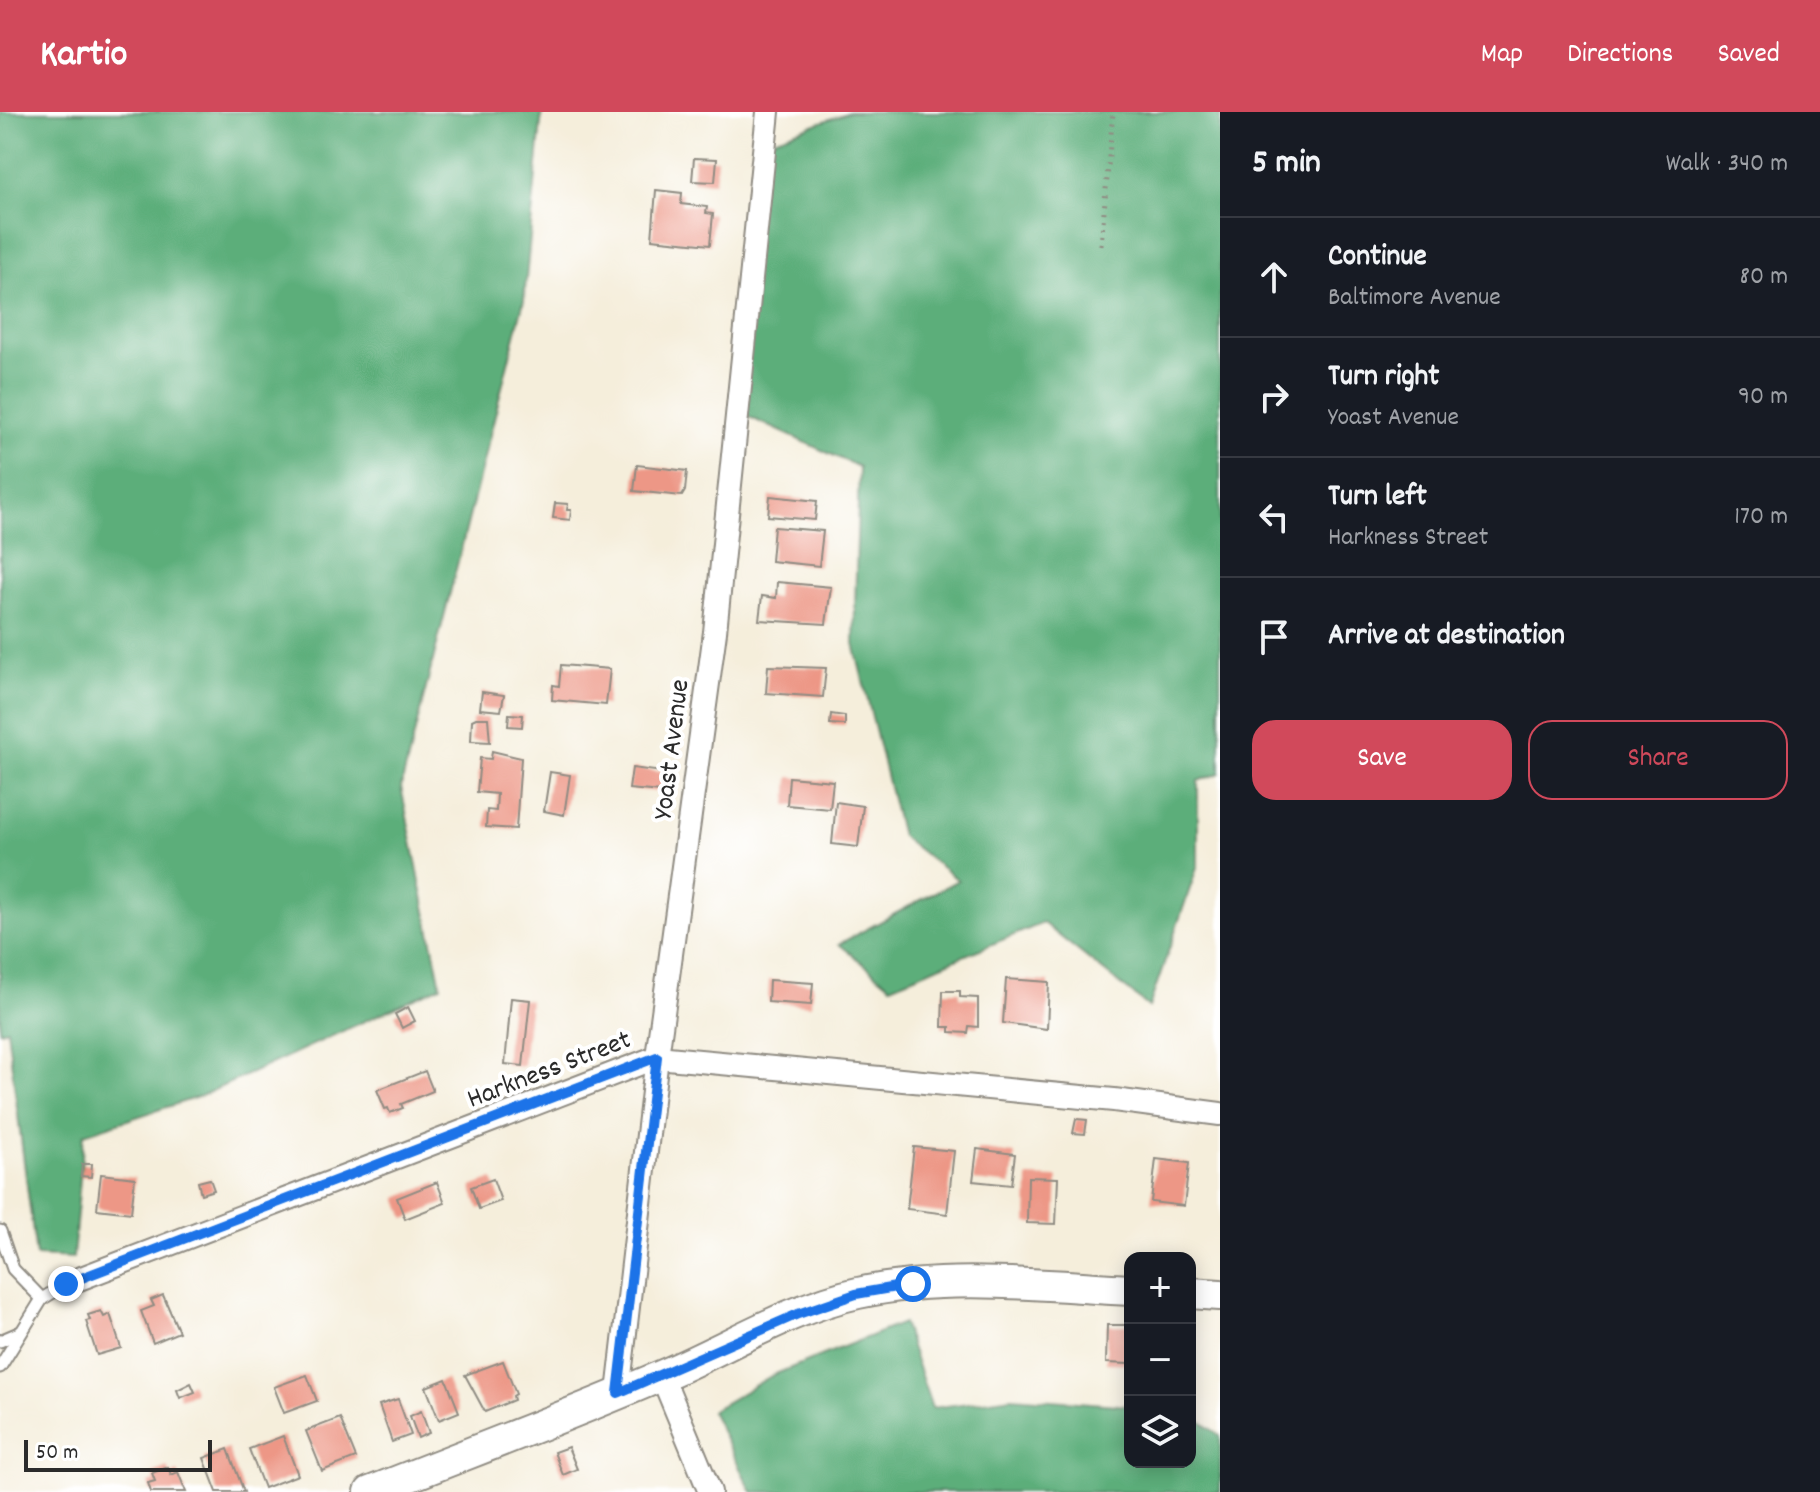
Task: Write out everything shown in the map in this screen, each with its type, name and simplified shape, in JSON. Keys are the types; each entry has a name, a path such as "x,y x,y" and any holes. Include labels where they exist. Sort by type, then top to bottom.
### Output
{"street":[{"name":"Yoast Avenue","path":"618,1393 657,1057 715,632 768,112"},
{"name":"Harkness Street","path":"66,1284 657,1057 1114,1100 1220,1114"},
{"path":"370,1492 662,1376 798,1314 856,1294 913,1284 982,1282 1124,1290"},
{"path":"1196,1293 1220,1295"},
{"path":"662,1376 710,1492"}],"lane":[{"path":"0,1231 13,1269 42,1299"},
{"path":"0,1367 42,1299 66,1284"},
{"path":"0,1341 22,1332"}],"path":[{"path":"1101,245 1113,112"}],"green space":[{"path":"0,112 542,112 524,300 401,787 441,986 201,1096 84,1134 73,1258 36,1256 7,1029 0,1031"},
{"path":"849,112 1220,112 1220,773 1198,781 1198,865 1149,1007 1043,923 891,986 839,944 958,880 901,836 854,644 859,467 738,412 765,142"},
{"path":"903,1323 932,1408 1012,1397 1124,1406 1124,1468 1196,1468 1196,1418 1220,1436 1220,1492 752,1492 711,1411 773,1375"}],"building":[{"path":"694,158 717,159 715,182 692,181"},
{"path":"656,190 682,193 681,204 707,207 706,213 713,214 710,245 652,239"},
{"path":"637,465 687,471 682,496 634,491"},
{"path":"770,496 817,501 815,520 768,516"},
{"path":"555,503 568,504 570,520 553,518"},
{"path":"774,527 823,531 819,566 771,561"},
{"path":"777,582 831,587 826,624 759,620 762,596 776,598"},
{"path":"561,665 610,669 606,705 552,700 553,685 559,686"},
{"path":"768,666 826,668 823,697 766,693"},
{"path":"482,692 504,695 501,711 480,709"},
{"path":"509,714 523,715 522,727 508,726"},
{"path":"831,714 845,716 845,725 830,724"},
{"path":"488,718 490,742 471,741 472,720"},
{"path":"492,751 521,758 516,829 486,827 487,810 496,811 497,794 477,792 480,758 491,759"},
{"path":"632,768 663,772 661,792 629,789"},
{"path":"550,772 570,775 564,815 544,811"},
{"path":"789,777 833,781 830,809 787,805"},
{"path":"836,802 863,806 858,847 832,844"},
{"path":"1006,979 1049,982 1047,1029 1003,1023"},
{"path":"769,980 813,983 811,1005 768,1002"},
{"path":"943,991 960,991 960,997 978,998 978,1027 969,1026 968,1033 950,1032 950,1027 942,1027"},
{"path":"511,998 530,1000 523,1066 505,1064"},
{"path":"408,1007 415,1021 402,1028 395,1014"},
{"path":"425,1071 433,1091 401,1104 403,1108 390,1113 388,1108 385,1109 377,1090"},
{"path":"1076,1119 1087,1120 1085,1134 1073,1133"},
{"path":"914,1147 954,1151 947,1214 907,1209"},
{"path":"977,1149 1015,1154 1011,1185 973,1181"},
{"path":"1156,1159 1189,1163 1184,1206 1151,1202"},
{"path":"82,1164 92,1164 91,1177 81,1176"},
{"path":"101,1174 135,1178 131,1213 97,1209"},
{"path":"1028,1177 1058,1178 1056,1224 1027,1223"},
{"path":"210,1179 214,1190 201,1194 198,1182"},
{"path":"493,1179 501,1201 479,1209 471,1187"},
{"path":"437,1182 445,1203 405,1219 397,1198"},
{"path":"163,1295 179,1332 153,1343 141,1311 154,1306 151,1300"},
{"path":"101,1311 104,1317 110,1314 121,1348 97,1355 86,1321 90,1320 88,1315"},
{"path":"1107,1325 1124,1325 1124,1364 1106,1363"},
{"path":"503,1361 516,1394 514,1400 485,1412 465,1375"},
{"path":"307,1375 317,1401 284,1413 274,1387"},
{"path":"446,1379 459,1412 439,1420 426,1387"},
{"path":"191,1383 195,1392 180,1398 177,1390"},
{"path":"398,1399 411,1435 392,1442 379,1405"},
{"path":"421,1411 429,1433 418,1438 410,1416"},
{"path":"340,1418 356,1458 322,1471 306,1431"},
{"path":"283,1436 298,1475 264,1488 249,1449"},
{"path":"568,1447 577,1469 563,1475 554,1452"},
{"path":"228,1449 244,1492 217,1492 204,1458"},
{"path":"168,1467 171,1475 178,1472 186,1492 151,1492 148,1483 155,1481 152,1473"}],"route":[{"path":"66,1284 657,1057 618,1393 798,1314 856,1294 913,1284"}]}
